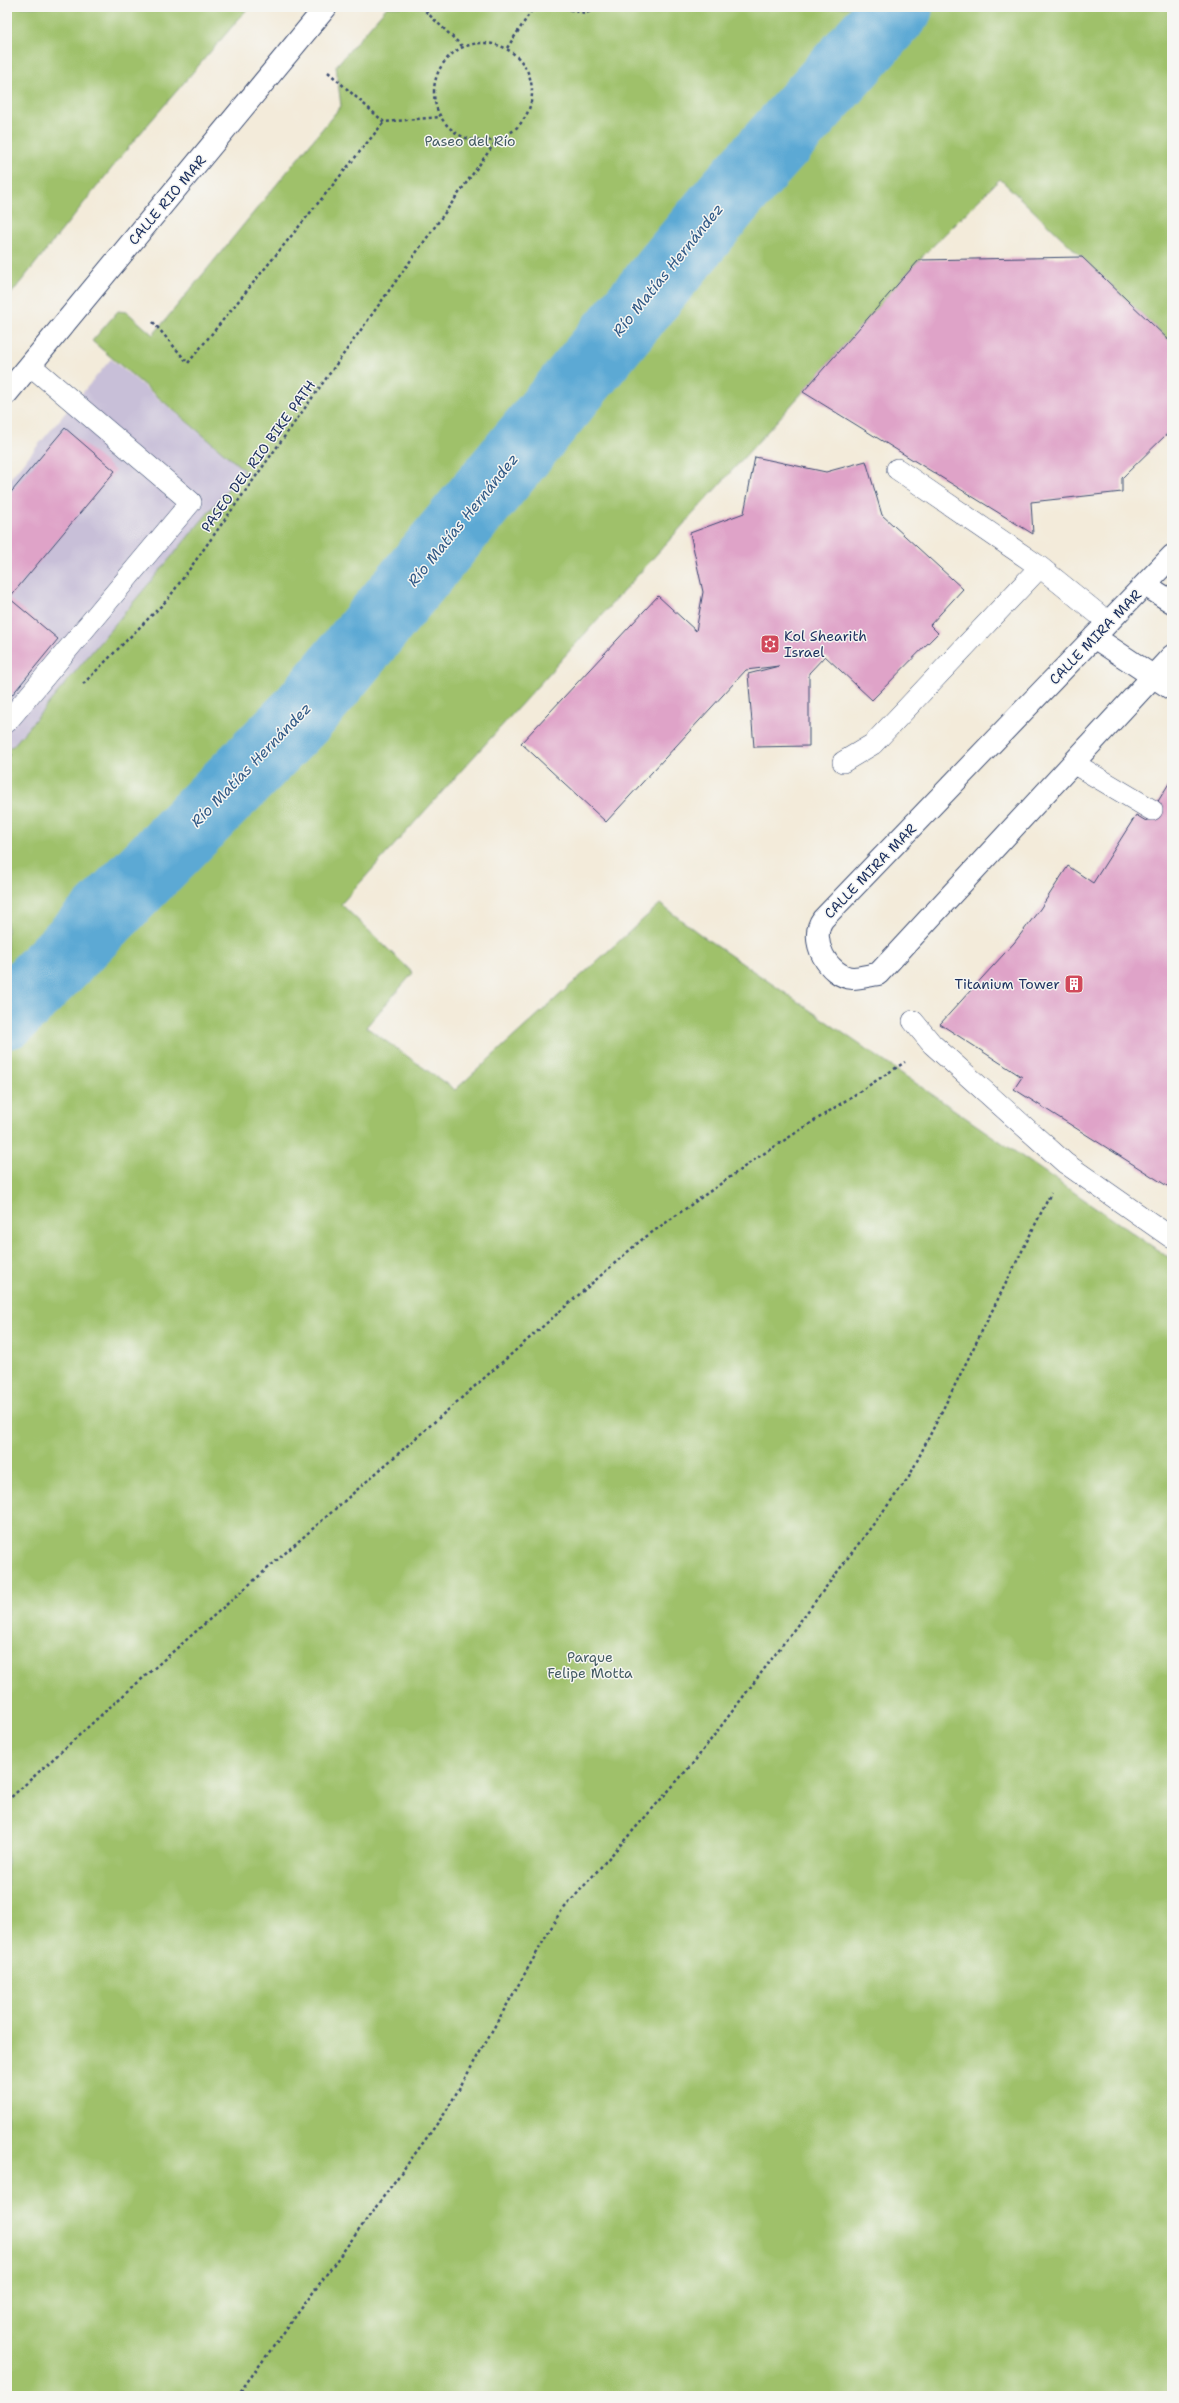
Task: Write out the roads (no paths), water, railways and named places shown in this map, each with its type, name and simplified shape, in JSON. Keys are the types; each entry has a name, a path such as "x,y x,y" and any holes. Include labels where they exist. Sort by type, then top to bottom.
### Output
{"street":[{"name":"CALLE RIO MAR","path":"7,393 326,7"},
{"name":"CALLE MIRA MAR","path":"1172,556 823,919 819,925 817,944 830,967 852,978 878,974 1172,656"},
{"path":"1145,585 1172,602"},
{"path":"1101,629 1152,676 1172,689"}],"lane":[{"path":"7,722 191,502 30,365"},
{"path":"897,468 1040,566 1101,629"},
{"path":"843,762 873,744 1040,566"},
{"path":"1072,763 1152,810"},
{"path":"913,1021 932,1044 1065,1163 1172,1238"}],"waterway":[{"name":"Río Matías Hernández","path":"7,1014 302,715 728,198 898,7"}],"place":[{"name":"Kol Shearith Israel","path":"770,644"},
{"name":"Titanium Tower","path":"1074,984"}],"park label":[{"name":"Paseo del Río","path":"470,141"},
{"name":"Parque Felipe Motta","path":"590,1666"}]}
